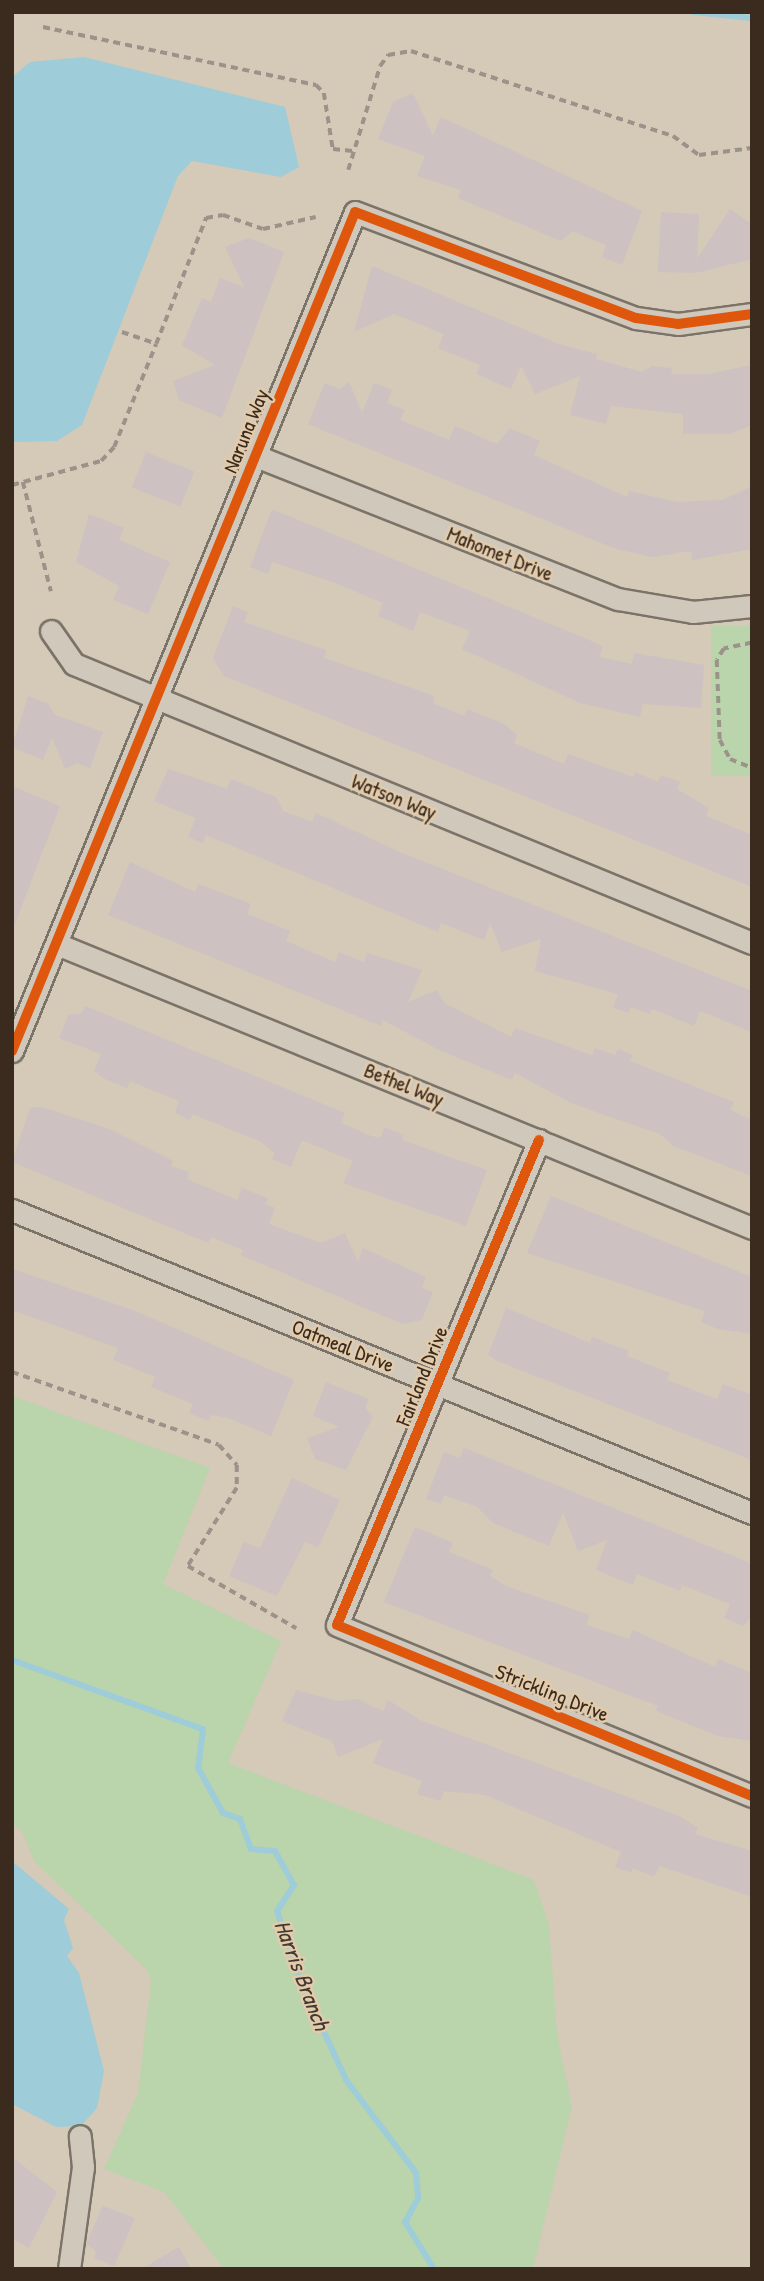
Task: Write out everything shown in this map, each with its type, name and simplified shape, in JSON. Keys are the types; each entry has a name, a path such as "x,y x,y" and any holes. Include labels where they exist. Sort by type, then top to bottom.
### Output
{"street":[{"name":"Naruna Way","path":"12,1051 355,212 636,318 678,324 752,314"},
{"name":"Mahomet Drive","path":"256,456 618,599 693,612 752,606"},
{"name":"Watson Way","path":"51,631 74,664 752,943"},
{"name":"Bethel Way","path":"57,944 752,1228"},
{"name":"Fairland Drive","path":"337,1625 539,1140"},
{"name":"Oatmeal Drive","path":"12,1210 752,1513"},
{"name":"Strickling Drive","path":"337,1625 752,1796"},
{"path":"69,2269 83,2167 80,2136"}],"path":[{"path":"43,27 316,85 324,93 334,149 353,151"},
{"path":"348,170 380,66 388,55 411,51 673,136 699,155 752,148"},
{"path":"12,485 101,460 114,447 206,218 223,215 263,229 316,217"},
{"path":"122,332 156,344"},
{"path":"23,482 51,591"},
{"path":"752,643 724,649 717,660 720,740 730,759 752,768"},
{"path":"12,1372 219,1445 237,1465 237,1488 188,1566 296,1628"}],"green space":[{"path":"711,626 752,626 752,776 711,776"},
{"path":"12,1396 210,1468 163,1584 281,1641 228,1763 534,1880 549,1925 557,2034 572,2106 533,2269 224,2269 164,2192 104,2169 138,2093 151,1981 147,1970 34,1861 22,1831 12,1824"}],"water":[{"path":"84,57 285,107 299,167 281,177 192,161 178,176 82,425 57,441 12,442 12,77 30,62"},
{"path":"12,1861 69,1909 64,1920 73,1948 67,1956 79,1973 104,2071 97,2108 81,2126 56,2127 12,2104"}],"building":[{"path":"413,93 433,136 441,117 642,211 622,265 602,257 606,245 572,231 561,241 458,198 461,190 417,176 425,156 378,139 393,102"},
{"path":"730,209 750,223 752,259 696,273 658,272 661,212 699,214 697,259"},
{"path":"249,238 284,252 222,418 179,400 173,381 215,365 182,345 202,298 211,302 220,278 244,287 225,247"},
{"path":"372,266 559,344 597,354 596,359 642,372 652,366 672,368 671,374 708,374 752,365 752,425 730,434 683,434 683,414 611,406 606,424 570,415 580,376 535,394 521,366 511,389 476,374 480,365 438,348 444,334 394,314 354,332"},
{"path":"349,382 362,413 374,383 392,390 387,403 405,410 400,420 449,440 455,426 497,444 510,428 540,441 534,455 627,497 629,491 677,502 723,500 752,486 752,549 692,560 691,551 653,557 616,549 308,424 325,383 340,389"},
{"path":"146,452 194,471 180,507 132,487"},
{"path":"272,509 587,639 603,647 599,657 632,664 634,653 704,665 701,708 643,704 640,717 580,703 462,649 470,631 420,612 413,631 378,616 383,603 335,583 272,562 268,574 250,567"},
{"path":"89,514 124,528 119,540 170,562 148,614 113,600 119,586 76,562"},
{"path":"233,606 248,612 244,622 326,650 324,658 435,696 433,703 464,716 467,709 502,723 517,734 514,743 564,764 568,754 633,777 635,772 658,782 661,775 680,782 677,789 709,808 706,816 752,835 752,887 224,676 213,658"},
{"path":"28,696 48,704 55,715 103,732 90,768 77,763 65,769 52,738 43,760 12,747"},
{"path":"168,769 227,789 231,779 276,797 283,811 312,822 316,813 402,853 752,991 752,1032 700,1011 694,1026 652,1009 650,1014 631,1007 628,1013 613,1007 618,994 535,971 541,939 502,952 490,923 484,940 441,923 438,932 206,835 203,843 188,837 196,818 154,801"},
{"path":"12,786 60,806 13,929 12,929"},
{"path":"130,862 195,892 198,884 251,904 247,914 290,931 286,941 335,962 339,952 364,962 367,953 422,970 408,1002 437,990 444,1003 511,1037 515,1028 592,1055 595,1048 615,1055 618,1049 633,1055 630,1061 734,1102 730,1110 752,1120 752,1176 673,1146 660,1134 573,1104 515,1073 512,1080 439,1050 383,1020 381,1026 108,915"},
{"path":"85,1006 345,1113 341,1123 371,1136 380,1138 385,1127 404,1135 402,1140 487,1170 466,1226 343,1183 353,1161 302,1140 291,1167 272,1159 275,1153 261,1142 193,1114 190,1120 175,1113 179,1101 130,1081 127,1088 105,1079 94,1071 101,1054 59,1038 69,1014 81,1014"},
{"path":"42,1107 109,1129 173,1161 171,1166 189,1172 187,1179 237,1200 242,1188 268,1198 265,1204 275,1208 269,1224 321,1243 345,1233 358,1262 363,1248 426,1277 422,1288 433,1292 422,1320 402,1324 241,1255 243,1250 211,1237 208,1243 12,1162 30,1108"},
{"path":"551,1196 752,1277 752,1334 718,1329 701,1322 705,1311 527,1253"},
{"path":"12,1269 133,1310 294,1380 271,1436 228,1418 211,1415 208,1421 189,1413 193,1404 151,1387 155,1377 113,1360 118,1348 12,1310"},
{"path":"506,1308 590,1343 592,1337 629,1351 627,1356 670,1373 667,1380 717,1399 723,1384 752,1395 752,1460 497,1361 488,1355"},
{"path":"326,1382 369,1399 365,1407 373,1417 346,1470 315,1459 307,1438 339,1427 313,1416"},
{"path":"464,1448 752,1565 752,1616 743,1626 724,1618 730,1604 682,1585 680,1591 637,1574 633,1585 596,1570 607,1540 578,1551 563,1512 549,1546 493,1523 477,1507 444,1495 441,1504 426,1499 444,1452 460,1458"},
{"path":"292,1478 340,1500 318,1548 305,1542 277,1596 229,1576 244,1542 260,1548"},
{"path":"415,1527 453,1543 449,1552 493,1570 490,1576 506,1586 590,1615 586,1625 629,1639 633,1630 715,1667 718,1659 752,1673 752,1741 718,1736 656,1711 658,1706 384,1602"},
{"path":"296,1690 337,1701 357,1699 383,1711 388,1700 420,1720 679,1816 698,1828 695,1834 752,1851 752,1897 659,1866 654,1877 633,1868 631,1873 615,1867 621,1852 485,1795 444,1791 440,1801 417,1794 422,1781 373,1763 383,1739 338,1757 332,1741 282,1721"},
{"path":"12,2157 57,2192 29,2248 12,2239"},
{"path":"103,2206 135,2218 114,2266 94,2258 96,2251 86,2244"},
{"path":"179,2247 191,2269 141,2269"}],"waterway":[{"path":"694,12 752,18"},
{"name":"Harris Branch","path":"12,1660 203,1729 198,1768 223,1813 240,1819 251,1849 275,1851 294,1885 277,1911 301,1982 346,2080 416,2173 418,2198 405,2222 434,2269"}],"cycle path":[{"path":"12,1051 355,212 636,318 678,324 752,314"},
{"path":"539,1140 337,1625 752,1796"}]}
